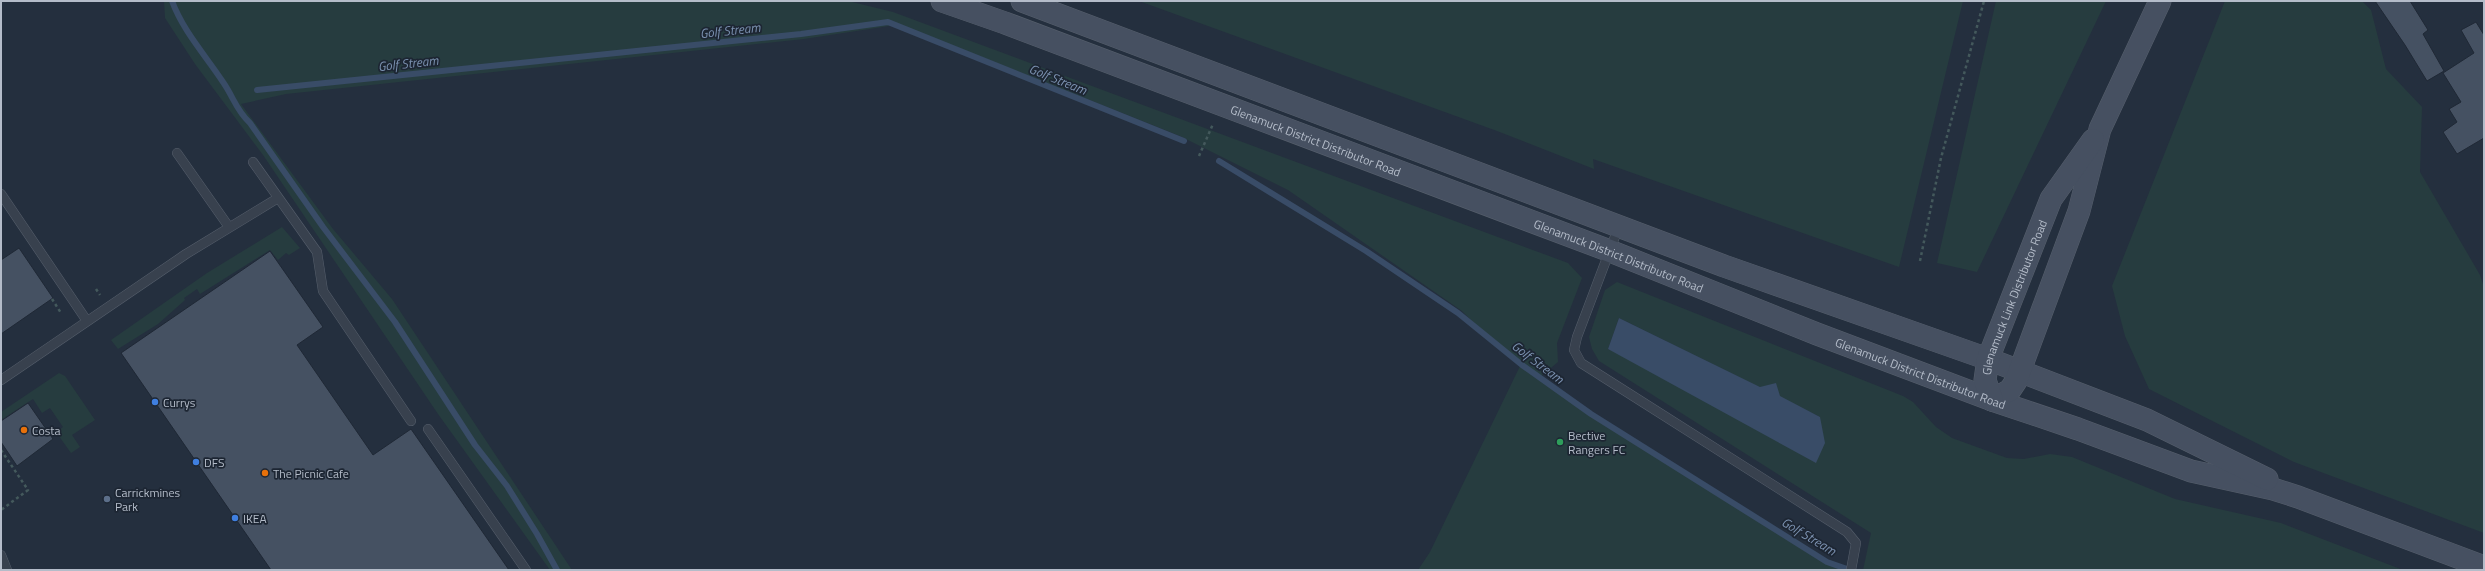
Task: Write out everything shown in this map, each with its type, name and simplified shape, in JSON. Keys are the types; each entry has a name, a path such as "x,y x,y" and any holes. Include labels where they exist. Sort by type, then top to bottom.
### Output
{"main road":[{"name":"Glenamuck District Distributor Road","path":"942,1 1221,104 1610,251 1817,334 1992,400 2078,429 2191,471 2273,489 2298,497 2484,567"},
{"name":"Glenamuck District Distributor Road","path":"1022,1 1619,226 1988,359 2147,420 2275,483 2298,497"},
{"name":"Glenamuck Link Distributor Road","path":"2100,129 2079,211 2020,371 2010,390 1992,400 1985,380 1988,359 2051,199 2100,129 2160,1"}],"lane":[{"path":"177,153 228,227"},
{"path":"253,162 317,252 323,292 411,421"},
{"path":"1,194 87,321"},
{"path":"1,380 228,227 278,198"},
{"path":"1619,226 1577,337 1574,350 1581,363 1847,532 1856,543 1851,570"},
{"path":"428,429 526,570"},
{"path":"1,555 7,570"}],"path":[{"path":"1920,261 1941,158 1984,1"},
{"path":"1198,156 1221,104"},
{"path":"96,289 100,296"},
{"path":"52,299 62,313"},
{"path":"1,450 28,490 1,510"}],"green space":[{"path":"164,1 848,1 893,12 1568,263 1582,278 1557,343 1558,362 1540,377 1609,426 1788,538 1818,556 1850,570 1418,570 1430,552 1521,364 1494,343 1462,311 1288,190 1180,136 891,21 889,26 804,39 286,94 241,104 333,229 392,299 572,570 550,570 438,414 263,155 195,64 165,18"},
{"path":"1139,1 1963,1 1899,267 1593,159 1594,169 1497,131"},
{"path":"1996,1 2106,1 1977,272 1937,263"},
{"path":"2225,1 2362,1 2371,10 2386,69 2422,107 2420,172 2480,275 2484,287 2484,533 2294,462 2149,389 2125,336 2112,286"},
{"path":"282,227 300,248 289,255 286,253 278,260 270,250 200,294 197,289 184,298 185,300 158,324 118,349 111,340 207,273"},
{"path":"1617,282 1903,396 1913,402 1936,427 1952,438 2007,458 2024,459 2050,454 2072,457 2175,499 2281,523 2403,570 1863,570 1871,533 1599,361 1592,349 1589,337 1605,290","holes":["1619,318 1820,417 1608,349"]},
{"path":"59,373 65,376 95,420 72,435 80,447 71,453 56,432 63,427 50,408 42,413 33,399 1,420 1,412"}],"water":[{"path":"1619,318 1760,387 1776,383 1780,396 1820,417 1825,443 1816,463 1608,349"}],"building":[{"path":"2375,1 2410,1 2428,30 2423,34 2444,71 2427,81"},
{"path":"2476,22 2484,35 2484,138 2457,154 2443,132 2457,122 2449,109 2461,102 2443,73 2474,53 2461,30"},
{"path":"19,248 53,298 1,334 1,260"},
{"path":"270,251 323,327 297,345 373,455 411,429 509,570 271,570 121,353"},
{"name":"Costa","path":"28,403 53,439 17,466 1,442 1,421"}],"waterway":[{"path":"172,1 188,33 227,88 238,109 250,123 323,227 395,322 475,445 507,486 537,534 557,570"},
{"name":"Golf Stream","path":"257,90 801,34 888,22 1184,141"},
{"name":"Golf Stream","path":"1219,161 1366,251 1458,313 1522,365 1591,414 1827,562 1850,570"}],"place":[{"name":"Currys","path":"155,402"},
{"name":"Costa","path":"24,430"},
{"name":"Bective Rangers FC","path":"1560,442"},
{"name":"DFS","path":"196,462"},
{"name":"The Picnic Cafe","path":"265,473"},
{"name":"Carrickmines Park","path":"107,499"},
{"name":"IKEA","path":"235,518"}]}
